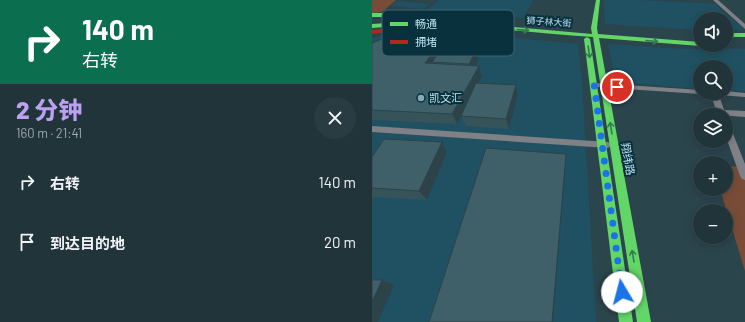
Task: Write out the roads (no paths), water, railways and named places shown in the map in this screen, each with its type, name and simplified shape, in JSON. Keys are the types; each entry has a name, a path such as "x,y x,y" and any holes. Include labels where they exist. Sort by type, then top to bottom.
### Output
{"main road":[{"name":"翔纬路","path":"593,0 591,32 594,84 626,322"},
{"name":"翔纬路","path":"598,0 591,32 604,85 644,322"},
{"name":"狮子林大街","path":"372,16 382,16"},
{"name":"狮子林大街","path":"514,22 693,43"},
{"name":"狮子林大街","path":"372,26 382,25"},
{"name":"狮子林大街","path":"514,28 693,35"},
{"path":"372,32 382,31"},
{"path":"733,35 745,35"}],"street":[{"path":"715,0 745,27"},
{"path":"594,84 693,91"},
{"path":"733,94 745,95"},
{"path":"733,114 745,114"},
{"path":"372,129 614,146"},
{"path":"733,142 743,164 745,176"}],"place":[{"name":"凯文汇","path":"421,98"}]}
